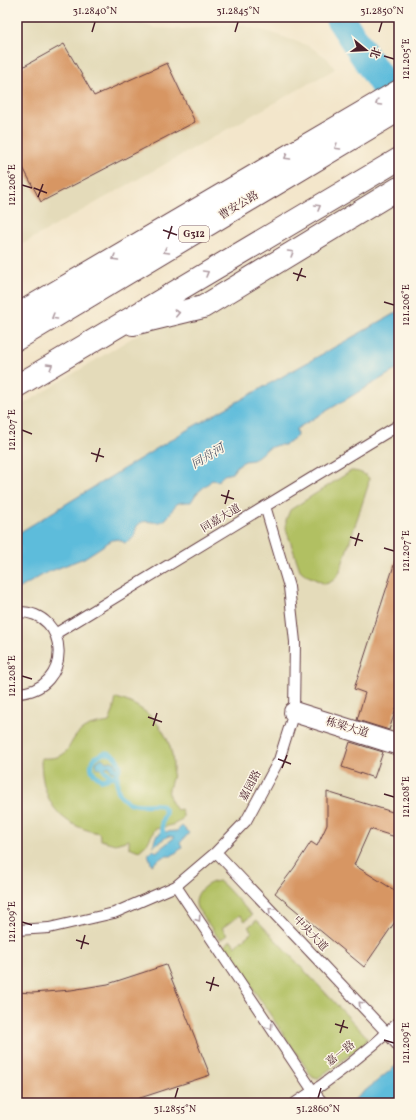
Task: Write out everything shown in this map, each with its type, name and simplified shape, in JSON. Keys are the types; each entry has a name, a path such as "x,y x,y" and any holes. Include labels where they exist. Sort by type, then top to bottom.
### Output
{"highway":[{"name":"曹安公路","path":"17,339 364,122 399,91"},
{"name":"曹安公路","path":"17,315 364,122 399,110"},
{"path":"17,386 112,328 395,162"},
{"path":"112,328 203,307 399,188"}],"street":[{"name":"栋梁大道","path":"294,712 399,745"}],"lane":[{"name":"同嘉大道","path":"55,634 399,425"},
{"name":"嘉园路","path":"17,930 49,928 114,913 176,886 216,852 246,821 252,811 279,760 294,712 295,642 289,587 265,506"},
{"path":"17,612 24,612 37,616 47,623 55,634 59,647 59,661 53,674 44,684 32,691 17,692"},
{"name":"中央大道","path":"216,852 399,1047"},
{"path":"176,886 313,1091 323,1103"},
{"name":"嘉一路","path":"295,1103 313,1091 399,1022"}],"shaded area":[{"path":"17,17 125,17 153,28 183,29 239,24 275,34 309,46 327,58 335,69 17,247"},
{"path":"399,175 399,1103 17,1103 17,408"}],"green space":[{"path":"351,471 356,471 367,476 369,478 368,486 338,576 325,584 306,575 300,570 286,529 286,520 290,510"},
{"path":"116,698 128,702 149,715 164,733 172,756 173,776 169,789 170,798 177,810 181,809 183,814 182,819 176,823 155,829 147,844 139,851 129,847 129,840 115,844 101,840 99,833 72,824 62,817 48,798 42,773 41,758 51,758 64,754 76,735 82,730 92,725 109,722"},
{"path":"219,881 252,915 245,921 240,915 222,928 227,935 220,940 197,908 196,903 198,894 205,886"},
{"path":"257,920 367,1037 365,1044 318,1078 313,1078 224,946 231,940 235,946 252,932 248,927"}],"water":[{"name":"同舟河","path":"399,311 399,368 296,429 297,436 285,445 277,445 267,449 253,460 245,461 238,465 232,473 224,475 218,481 212,480 196,494 191,502 182,502 177,504 168,517 163,521 141,522 137,526 134,536 130,541 125,543 118,539 112,540 84,558 46,573 17,590 17,534 187,430"},
{"path":"102,758 106,762 111,761 116,763 116,767 119,770 117,774 112,771 109,766 104,770 97,768 96,762"},
{"path":"182,826 189,833 180,843 182,848 171,856 161,858 152,865 148,854 154,850 156,852 175,837 168,836 153,846 156,836 163,832 177,831"},
{"path":"399,1063 399,1103 350,1103 397,1065"}],"building":[{"path":"64,44 94,96 167,63 195,122 41,202 17,156 17,70"},
{"path":"396,559 399,559 399,700 389,730 357,720 365,693 354,689"},
{"path":"350,742 383,752 374,778 342,767"},
{"path":"327,792 399,814 399,838 370,829 354,865 399,893 399,916 364,967 275,893 311,842 317,846 327,825"},
{"path":"166,965 210,1075 125,1103 17,1103 17,992 32,993 71,990 108,984"}],"waterway":[{"path":"339,17 399,108"},
{"path":"104,753 115,756 120,766 117,774 102,780 94,773 91,765 95,758 104,753"},
{"path":"104,770 109,774 109,776"},
{"path":"117,774 118,790 125,800 136,804 161,805 165,812 162,822 163,832"}]}
